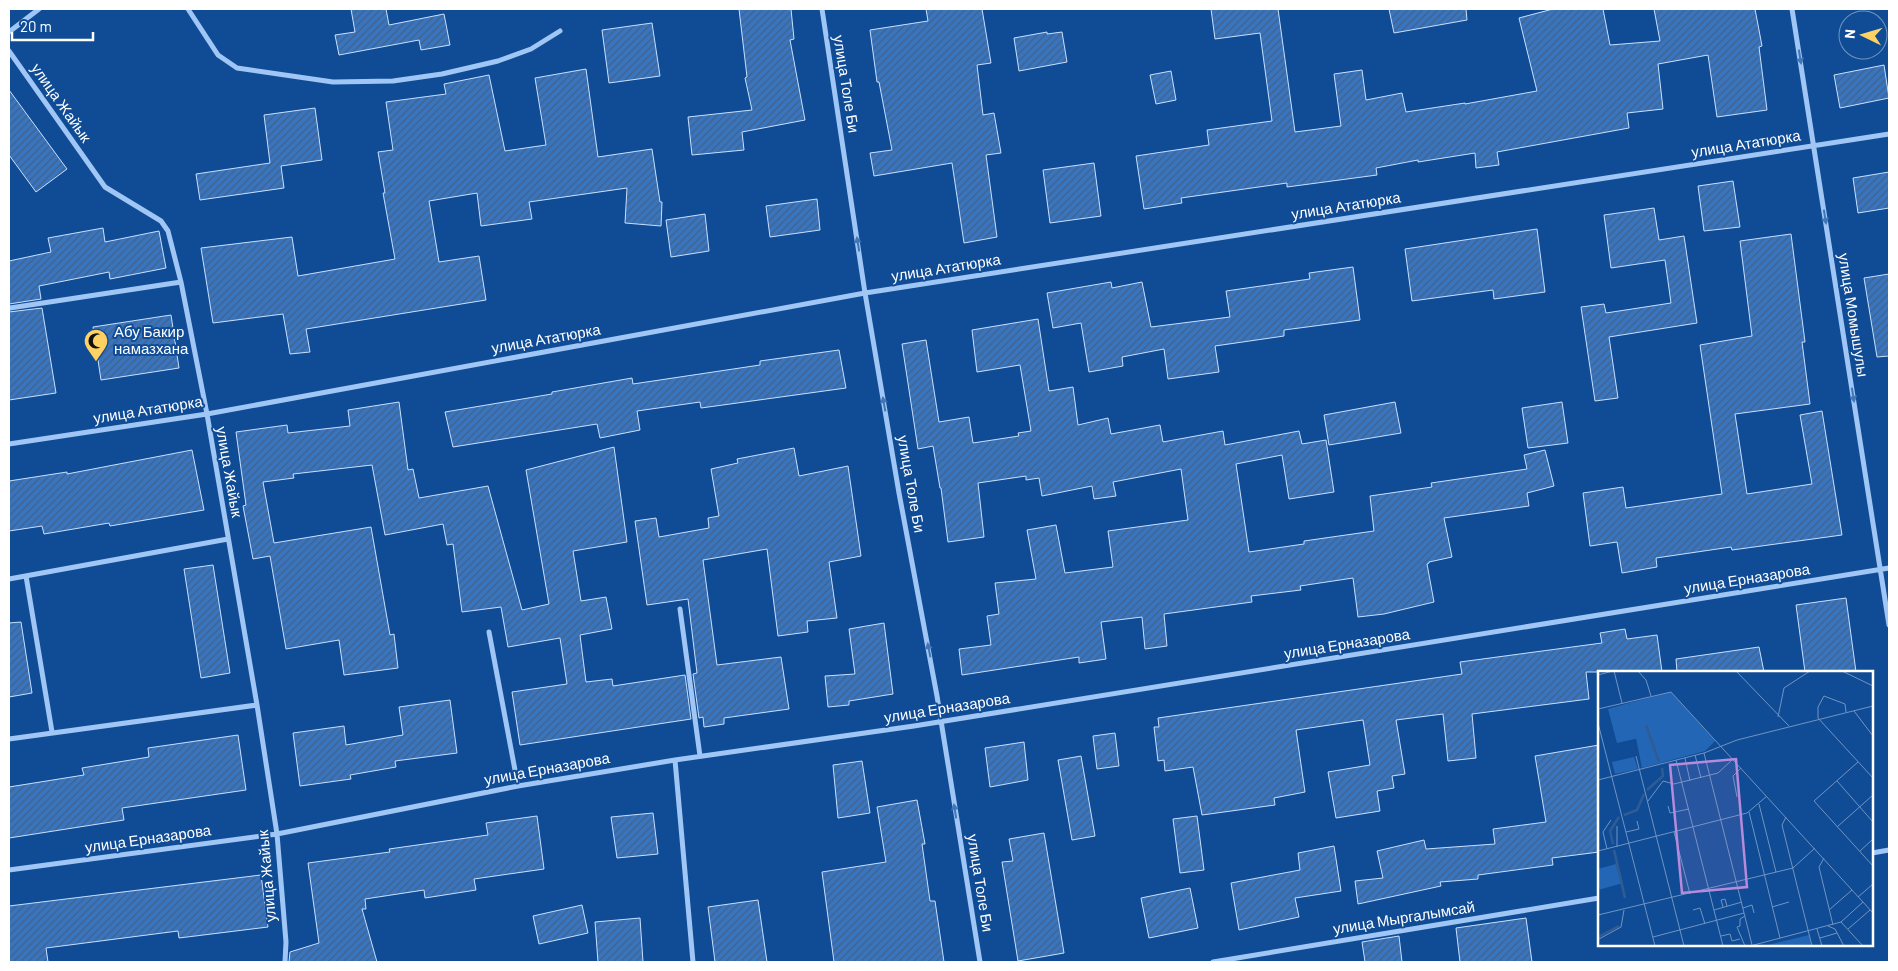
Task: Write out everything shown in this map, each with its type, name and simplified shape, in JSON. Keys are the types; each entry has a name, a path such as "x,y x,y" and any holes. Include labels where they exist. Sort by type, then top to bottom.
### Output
{"street":[{"path":"9,32 39,9"},
{"path":"188,9 218,56 237,68 333,82 393,81 442,74 498,61 531,49 560,31"},
{"name":"улица Толе Би","path":"822,9 865,293 941,722 980,962"},
{"name":"улица Момышулы","path":"1792,9 1889,625"},
{"name":"улица Жайык","path":"9,51 105,186 161,221 168,231 181,282 206,414 257,706 276,834 286,942 285,962"},
{"name":"улица Ататюрка","path":"9,444 206,414 865,293 1889,134"},
{"path":"10,308 181,282"},
{"path":"9,579 228,539"},
{"name":"улица Ерназарова","path":"9,870 276,834 518,786 675,760 941,722 1889,568"},
{"path":"26,576 52,732"},
{"path":"680,609 700,756"},
{"path":"489,632 518,786"},
{"path":"9,739 257,706"},
{"path":"675,760 694,962"},
{"path":"1873,853 1889,850"},
{"name":"улица Мыргалымсай","path":"1214,962 1598,898"}],"building":[{"path":"351,9 386,9 389,25 444,14 450,45 421,50 419,40 339,55 335,35 355,32"},
{"path":"739,9 791,9 794,39 790,40 805,120 742,132 744,150 692,155 688,117 752,110 745,78 747,77"},
{"path":"926,9 982,9 991,63 977,65 983,115 994,113 1001,153 986,155 997,237 964,243 952,163 874,176 870,153 892,150 879,82 877,82 870,30 928,21"},
{"path":"1211,9 1278,9 1295,132 1341,126 1334,74 1362,70 1366,100 1402,93 1406,112 1537,91 1519,18 1553,9 1603,9 1610,45 1660,41 1654,9 1755,9 1762,46 1759,47 1767,110 1717,117 1708,55 1658,64 1663,109 1627,113 1629,128 1497,152 1499,165 1476,168 1475,153 1418,162 1418,160 1376,168 1377,175 1287,187 1287,183 1181,198 1182,203 1144,209 1136,156 1209,145 1207,130 1272,121 1260,33 1215,39"},
{"path":"1389,9 1466,9 1467,20 1394,33"},
{"path":"652,23 660,76 609,83 602,30"},
{"path":"1047,32 1047,34 1062,32 1067,62 1019,71 1014,38"},
{"path":"1884,65 1889,98 1840,108 1834,75"},
{"path":"586,69 598,157 652,149 660,202 662,202 661,226 625,223 627,188 529,202 532,219 481,226 477,193 429,201 439,262 479,256 486,300 306,329 310,352 290,354 283,314 213,323 201,248 292,237 298,276 395,259 378,152 393,150 386,102 446,94 444,84 489,75 505,151 546,145 535,78"},
{"path":"1171,71 1176,100 1156,104 1150,75"},
{"path":"9,90 67,169 36,192 9,155"},
{"path":"315,108 322,160 281,166 284,188 200,200 196,174 270,163 264,115"},
{"path":"1094,163 1101,216 1050,223 1043,170"},
{"path":"1889,172 1889,208 1858,213 1853,178"},
{"path":"1733,181 1740,227 1704,231 1698,186"},
{"path":"817,199 820,230 770,237 766,206"},
{"path":"1654,208 1659,240 1684,236 1697,323 1609,337 1618,398 1595,401 1581,307 1604,304 1606,313 1671,303 1665,260 1611,268 1604,215"},
{"path":"705,214 709,251 671,257 666,220"},
{"path":"103,228 105,242 159,231 166,268 110,279 109,272 39,286 41,299 9,304 9,261 51,252 48,238"},
{"path":"1537,229 1545,292 1494,299 1493,290 1412,301 1405,249"},
{"path":"1791,234 1805,342 1802,342 1810,404 1735,414 1747,494 1812,484 1800,415 1822,411 1842,535 1732,550 1731,547 1656,558 1657,567 1622,573 1617,542 1590,546 1583,493 1623,487 1626,508 1722,494 1700,345 1752,336 1740,241"},
{"path":"1353,267 1360,320 1284,330 1284,336 1215,346 1219,372 1168,379 1164,349 1122,357 1123,366 1089,372 1081,323 1053,328 1047,293 1111,282 1112,288 1142,282 1151,327 1230,317 1226,291 1310,279 1309,273"},
{"path":"1889,274 1889,356 1877,357 1864,278"},
{"path":"42,308 56,393 9,400 9,312"},
{"path":"171,315 179,368 101,380 93,327"},
{"path":"1038,319 1049,391 1073,387 1078,425 1108,418 1111,434 1160,425 1163,442 1223,431 1225,445 1299,431 1302,444 1326,440 1334,492 1289,499 1282,455 1236,464 1249,552 1304,544 1304,541 1374,531 1370,496 1432,487 1431,483 1527,469 1524,455 1545,450 1554,486 1527,493 1529,506 1444,518 1452,557 1427,564 1434,602 1384,614 1358,617 1353,578 1300,586 1301,590 1251,596 1252,602 1164,614 1167,646 1145,649 1142,617 1101,622 1106,659 1079,663 1079,657 962,675 959,649 991,645 987,616 999,614 995,583 1036,579 1027,530 1056,525 1065,573 1113,567 1108,531 1188,520 1181,469 1113,482 1116,496 1094,499 1092,486 1042,496 1039,478 1026,480 1026,476 978,483 984,537 948,542 933,446 918,449 902,344 926,340 939,422 969,417 973,443 1019,436 1018,433 1031,431 1020,365 977,372 972,330"},
{"path":"839,350 846,388 701,408 700,402 637,411 640,430 600,438 597,424 453,447 445,412 632,378 633,384 760,365 760,361"},
{"path":"399,402 408,470 413,469 419,498 488,486 522,610 549,604 526,470 614,447 627,542 573,551 581,601 606,597 612,629 580,635 586,682 612,679 613,686 685,675 691,719 520,745 512,692 567,684 560,638 508,647 501,607 462,612 453,544 447,545 443,524 385,535 372,465 293,474 294,478 263,482 274,543 371,527 390,635 394,634 398,668 344,675 339,640 286,649 270,556 253,559 243,506 246,505 236,432 287,425 288,433 350,426 348,410"},
{"path":"1395,402 1401,433 1329,445 1324,415"},
{"path":"1562,402 1568,443 1528,448 1522,408"},
{"path":"794,448 799,476 848,466 861,556 829,562 837,618 807,621 808,632 778,636 767,549 703,560 717,665 781,657 789,709 724,718 724,724 704,727 703,717 699,718 693,674 697,673 688,599 647,605 635,521 656,518 659,537 709,528 708,518 719,516 711,469 738,463 737,459"},
{"path":"192,450 204,510 110,526 109,523 44,534 42,526 9,531 9,481 67,472 67,474"},
{"path":"213,565 230,673 201,678 184,569"},
{"path":"1846,598 1856,671 1805,671 1796,605"},
{"path":"21,622 32,693 9,697 9,623"},
{"path":"884,623 893,694 849,701 849,705 828,707 825,676 855,674 849,629"},
{"path":"1625,629 1627,639 1657,635 1662,671 1586,672 1589,699 1472,714 1476,758 1448,761 1443,714 1396,720 1405,774 1392,776 1394,788 1377,791 1380,811 1336,818 1328,772 1370,765 1363,720 1296,730 1305,792 1274,798 1275,805 1202,815 1193,767 1165,771 1164,760 1158,761 1154,727 1159,727 1158,718 1462,674 1460,662 1602,643 1600,633"},
{"path":"1759,647 1764,671 1677,671 1676,659"},
{"path":"450,700 457,753 395,761 396,767 350,775 351,779 300,786 293,733 344,726 346,745 403,735 399,707"},
{"path":"1115,733 1119,766 1097,769 1093,736"},
{"path":"238,735 246,790 122,808 124,820 9,838 9,787 84,775 82,768 149,757 148,748"},
{"path":"1024,742 1028,780 990,787 985,748"},
{"path":"1598,745 1598,852 1552,858 1553,865 1478,875 1478,879 1440,882 1441,886 1358,904 1355,881 1383,878 1377,851 1424,840 1426,849 1495,844 1493,829 1546,822 1535,756"},
{"path":"1081,756 1095,836 1072,840 1058,760"},
{"path":"862,761 870,813 838,818 833,765"},
{"path":"917,800 925,844 922,844 930,901 935,901 944,962 834,962 822,872 886,862 877,807"},
{"path":"653,813 658,854 617,858 611,817"},
{"path":"537,816 544,869 474,879 476,890 425,898 424,890 365,899 366,909 362,909 377,962 289,962 290,952 319,943 308,863 390,852 389,849 488,835 486,823"},
{"path":"1197,816 1204,870 1180,873 1173,819"},
{"path":"1044,833 1064,953 1018,961 1002,862 1013,861 1009,839"},
{"path":"1334,846 1341,891 1295,898 1299,917 1239,930 1231,883 1300,870 1298,853"},
{"path":"261,875 268,927 179,938 178,931 46,948 48,962 9,962 9,906"},
{"path":"1190,888 1198,928 1149,938 1141,898"},
{"path":"758,900 767,962 715,962 708,907"},
{"path":"582,905 588,933 539,944 533,916"},
{"path":"640,918 643,962 598,962 595,922"},
{"path":"1526,918 1532,962 1460,962 1456,928"},
{"path":"1399,936 1402,962 1365,962 1362,942"}],"place":[{"name":"Абу Бакир намазхана","path":"96,362"}]}
